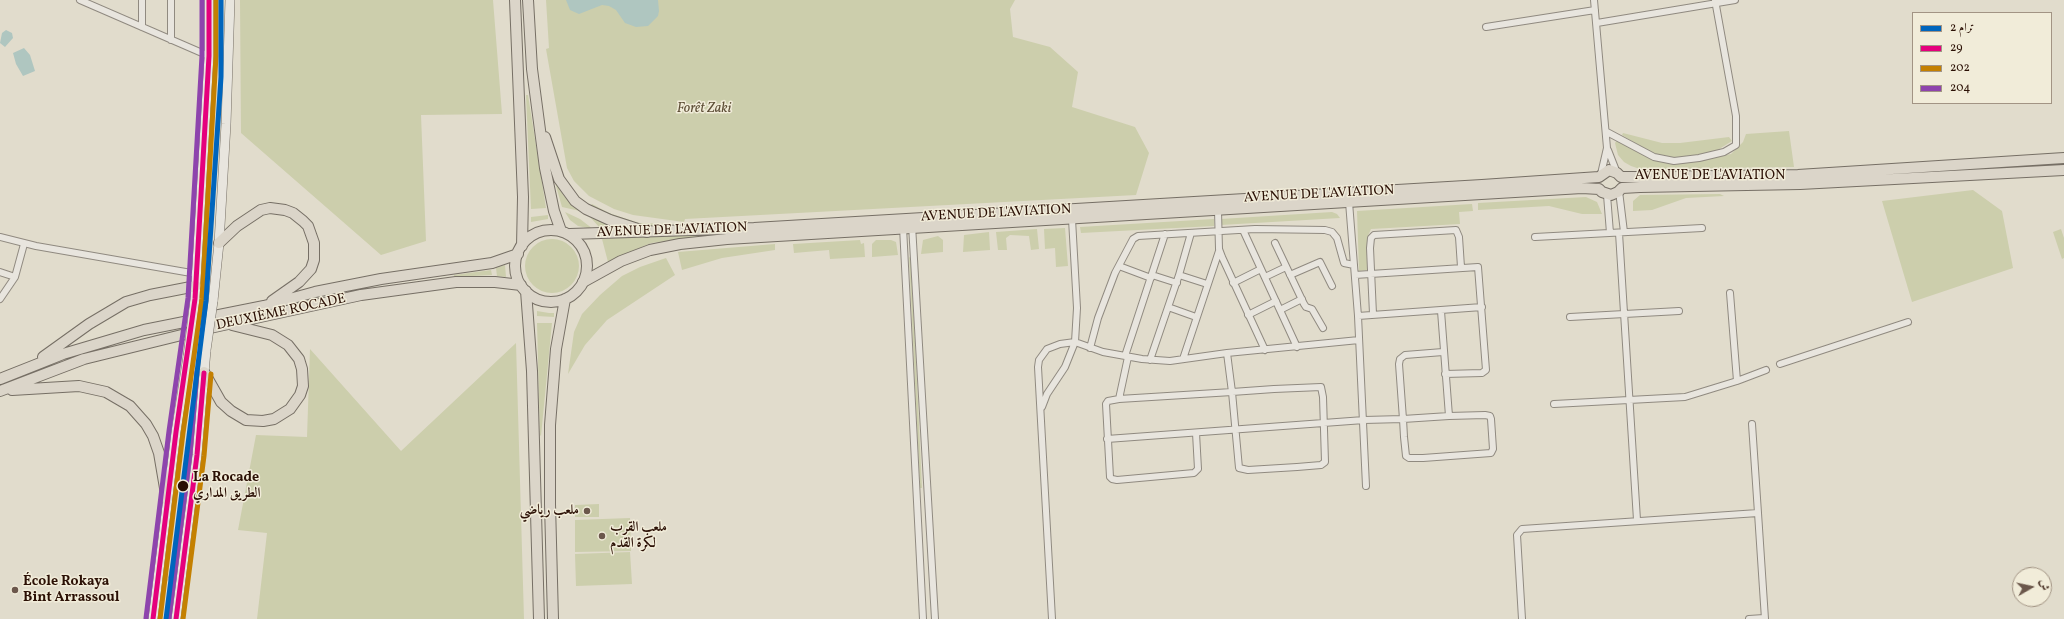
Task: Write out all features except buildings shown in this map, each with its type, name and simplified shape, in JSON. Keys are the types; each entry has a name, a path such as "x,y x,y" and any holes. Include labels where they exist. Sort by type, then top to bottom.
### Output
{"main road":[{"path":"153,619 167,500 195,299 209,56 208,0"},
{"path":"176,619 197,455 206,350 219,243 226,124 230,0"},
{"path":"514,0 522,197 520,250 516,270 524,288 532,371 540,619"},
{"path":"524,288 534,297 544,301 555,302 565,299 579,289 587,269 586,256 582,247 566,233 549,189 536,105 530,51 528,0"},
{"path":"536,105 554,166 566,190 575,201 598,215 622,225 647,232"},
{"name":"AVENUE DE L'AVIATION","path":"583,282 621,261 665,246 727,239 907,224 1600,176 1609,170 1619,175 1798,175 2064,158"},
{"name":"AVENUE DE L'AVIATION","path":"566,233 647,232 1072,219 1349,202 1603,192 1615,194 1620,190 1814,184 2064,170"},
{"path":"1619,175 1620,190"},
{"path":"1600,176 1603,192"},
{"path":"219,243 251,216 270,208 293,213 308,226 312,234 315,252 311,269 299,282 264,306"},
{"path":"520,250 535,234 552,230 566,233"},
{"name":"DEUXIÈME ROCADE","path":"0,379 70,352 144,330 264,306 315,292 381,279 492,263 520,250"},
{"name":"DEUXIÈME ROCADE","path":"0,391 84,360 228,324 361,295 456,282 495,282 524,288"},
{"path":"31,366 89,324 126,302 150,295 196,286"},
{"path":"553,619 550,504 550,419 555,355 565,299"},
{"path":"204,372 221,402 231,411 246,420 263,422 274,419 290,409 300,395 303,386 302,369 299,359 288,345 272,335 228,324"},
{"path":"0,391 36,387 79,386 94,388 119,398 139,415 153,436 159,453 167,500"}],"street":[{"path":"80,0 209,56"},
{"path":"142,0 142,27"},
{"path":"171,0 171,40"},
{"path":"1594,0 1607,132 1607,148 1600,176"},
{"path":"1597,23 1715,2 1735,0"},
{"path":"1607,132 1654,156 1674,161 1724,152 1736,145 1736,116 1715,2"},
{"path":"1486,27 1595,10"},
{"path":"1607,148 1619,175"},
{"path":"1620,190 1629,399 1638,520"},
{"path":"1603,192 1610,233"},
{"path":"1349,202 1358,316 1366,486"},
{"path":"1183,359 1219,249 1218,211"},
{"path":"1040,410 1047,394 1065,367 1075,342 1076,308 1072,219"},
{"path":"907,224 923,619"},
{"path":"907,224 934,619"},
{"path":"1536,237 1702,228"},
{"path":"1374,314 1370,241 1374,236 1452,229 1458,232 1461,267"},
{"path":"1090,348 1103,306 1119,266 1136,237 1142,235 1243,230 1329,231 1337,238 1344,263 1354,265"},
{"path":"1243,230 1297,347"},
{"path":"1150,360 1179,275 1191,233"},
{"path":"1119,399 1126,356 1165,234"},
{"path":"0,237 24,244 197,274"},
{"path":"1275,243 1306,307 1312,309 1323,328"},
{"path":"0,299 15,277 24,244"},
{"path":"1219,249 1233,283 1265,350"},
{"path":"1290,275 1320,262 1324,267 1332,286"},
{"path":"1119,266 1176,283"},
{"path":"1265,277 1286,267"},
{"path":"1355,275 1461,267 1479,268 1486,371 1482,373 1445,374"},
{"path":"1233,283 1261,269"},
{"path":"0,272 15,277"},
{"path":"1179,275 1207,284"},
{"path":"1730,293 1737,381"},
{"path":"1280,310 1302,299"},
{"path":"1248,315 1276,301"},
{"path":"1168,307 1196,317"},
{"path":"1358,316 1482,307"},
{"path":"1441,310 1449,416"},
{"path":"1570,317 1679,310"},
{"path":"1780,364 1908,322"},
{"path":"1052,619 1038,367 1039,360 1048,349 1054,346 1075,342 1090,348 1126,356 1150,360 1170,361 1226,353 1359,340"},
{"path":"1108,439 1364,420 1403,419 1449,416 1490,416 1492,452 1469,455 1407,458 1405,454 1403,419 1400,357 1443,352"},
{"path":"1196,433 1198,468 1195,472 1117,480 1112,479 1110,476 1106,404 1108,400 1119,399 1232,392 1320,387 1323,391 1325,462 1320,465 1241,470 1238,463 1232,392 1226,353"},
{"path":"1554,404 1691,396 1766,370"},
{"path":"1749,619 1764,618 1752,424"},
{"path":"1522,619 1518,531 1524,529 1638,520 1758,513"}],"green space":[{"path":"240,0 493,0 502,114 421,115 426,241 381,255 241,133"},
{"name":"Forêt Zaki","path":"546,0 1015,0 1010,9 1013,37 1050,47 1078,72 1072,107 1135,127 1149,153 1136,195 685,219 684,222 633,215 614,209 589,196 574,181 567,168 546,49 549,48"},
{"path":"526,95 528,95 546,208 531,209"},
{"path":"1789,131 1794,167 1640,169 1624,162 1618,155 1615,143 1617,140 1676,163 1682,163 1731,154 1743,142 1746,134"},
{"path":"1623,133 1662,143 1680,143 1729,137 1732,141 1716,151 1692,157 1677,158 1650,152 1622,135"},
{"path":"554,179 564,196 580,211 562,207"},
{"path":"1973,190 2002,211 2013,268 1912,302 1882,201"},
{"path":"1720,194 1724,196 1686,198 1652,210 1633,211 1633,201 1640,195"},
{"path":"1586,197 1597,202 1602,214 1582,214 1549,206 1478,210 1478,203"},
{"path":"592,204 609,213 639,223 670,224 675,226 649,227 631,224 590,206"},
{"path":"1472,204 1473,211 1459,212 1460,224 1371,229 1367,238 1368,270 1359,271 1357,211"},
{"path":"565,212 580,219 593,229 578,226 570,220"},
{"path":"1332,212 1337,214 1340,218 1221,225 1221,219"},
{"path":"548,215 548,219 531,222 531,217"},
{"path":"590,217 615,227 616,228 600,228"},
{"path":"1214,219 1214,226 1081,233 1080,227"},
{"path":"1065,228 1068,266 1056,267 1055,248 1045,249 1044,229"},
{"path":"1037,229 1039,249 1031,250 1029,236 1010,235 1006,238 1007,250 998,250 996,232"},
{"path":"2061,229 2064,238 2064,258 2062,259 2053,232"},
{"path":"989,232 990,250 963,252 964,235"},
{"path":"720,234 651,243 608,262 602,239"},
{"path":"938,236 943,240 943,252 921,254 923,240"},
{"path":"547,239 557,239 567,243 575,251 579,261 579,271 575,281 567,289 557,293 547,293 537,289 529,281 525,271 525,261 529,251 537,243"},
{"path":"860,240 861,244 864,243 865,257 830,259 829,250 794,253 793,244"},
{"path":"876,240 891,240 896,242 898,255 872,257 872,244"},
{"path":"775,244 775,250 722,258 682,270 678,252"},
{"path":"909,257 911,258 922,488 920,488"},
{"path":"666,258 675,275 607,320 585,345 568,374 574,332 582,314 600,295 622,276 640,267"},
{"path":"505,265 506,277 497,276 496,268"},
{"path":"491,270 492,275 454,277 454,275"},
{"path":"537,311 554,313 554,317 537,316"},
{"path":"537,323 552,323 541,436 540,435"},
{"path":"516,343 524,619 257,619 267,533 238,530 256,435 307,437 310,349 401,451"},
{"name":"ملعب رياضي","path":"599,504 599,517 575,517 575,505"},
{"name":"ملعب القرب لكرة القدم","path":"630,518 631,551 575,552 575,520"},
{"name":"ملعب القرب لكرة القدم","path":"630,552 632,584 576,586 575,554"}],"water":[{"path":"566,0 658,0 659,11 658,16 648,26 636,27 625,23 616,10 609,6 602,5 579,14 570,10"},
{"path":"6,30 12,33 13,38 5,47 0,43 2,33"},
{"path":"24,48 30,55 35,71 23,76 16,64 13,53"}],"tram line":[{"name":"2","path":"166,619 206,301 221,77 221,0"},
{"path":"168,580 175,546"}],"transit line":[{"name":"204","path":"146,618 169,431 188,298 202,56 202,0"},
{"name":"29","path":"153,619 176,432 195,299 209,56 209,0"},
{"name":"202","path":"160,619 183,433 202,299 216,56 216,0"},
{"name":"204","path":"169,618 190,454 197,372"},
{"name":"29","path":"176,619 197,455 204,373"},
{"name":"202","path":"183,619 204,456 211,374"}],"place":[{"name":"La Rocade الطريق المداري","path":"183,486"},
{"name":"ملعب رياضي","path":"587,511"},
{"name":"ملعب القرب لكرة القدم","path":"602,536"},
{"name":"École Rokaya Bint Arrassoul","path":"15,590"}]}
